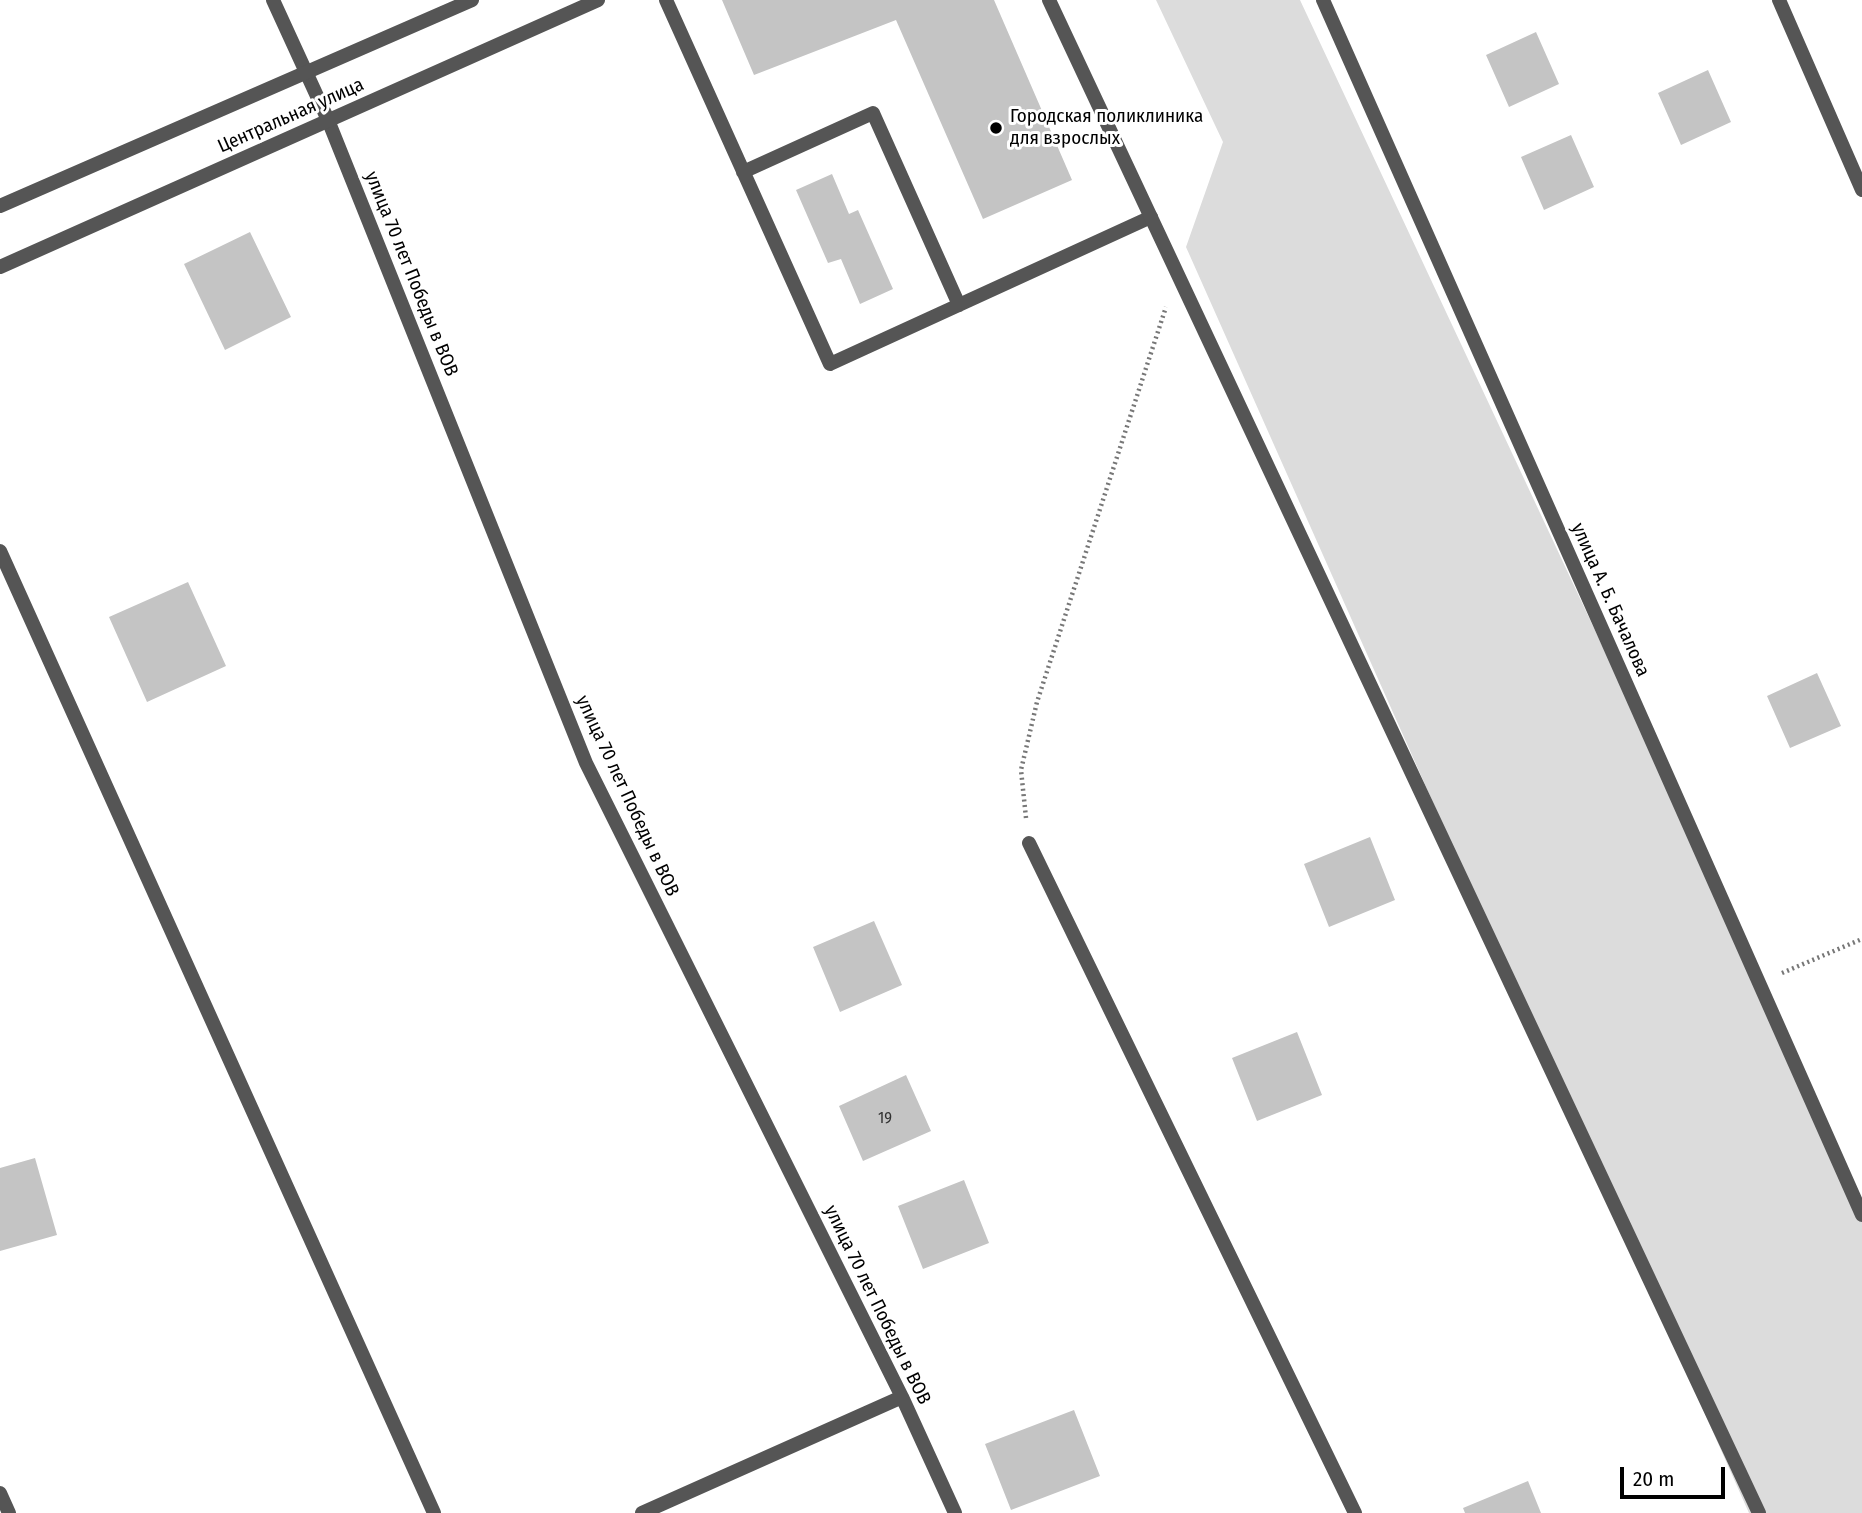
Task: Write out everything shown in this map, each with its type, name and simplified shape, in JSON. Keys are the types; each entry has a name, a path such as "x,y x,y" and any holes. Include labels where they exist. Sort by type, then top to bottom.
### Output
{"street":[{"name":"улица 70 лет Победы в ВОВ","path":"273,0 328,120 586,763 902,1397 955,1513"},
{"name":"Центральная улица","path":"0,206 472,0"},
{"name":"Центральная улица","path":"0,267 598,0"},
{"path":"666,0 830,364 1151,217"},
{"path":"1049,0 1759,1513"},
{"name":"улица А. Б. Бачалова","path":"1323,0 1862,1215"},
{"path":"1779,0 1862,190"},
{"path":"743,172 873,113 959,305"},
{"path":"0,551 434,1513"},
{"path":"1029,843 1354,1513"},
{"path":"642,1513 902,1397"},
{"path":"0,1493 9,1513"}],"path":[{"path":"1029,843 1021,770 1037,702 1177,273"},
{"path":"1760,983 1862,939"}],"shaded area":[{"path":"1156,0 1300,0 1760,983 1862,1215 1862,1513 1749,1513 1186,247 1223,142"}],"building":[{"name":"Городская поликлиника для взрослых","path":"722,0 994,0 1072,180 983,219 896,20 754,75"},
{"path":"1536,32 1559,84 1509,107 1486,55"},
{"path":"1708,70 1731,122 1681,145 1658,93"},
{"path":"1571,135 1594,187 1544,210 1521,157"},
{"path":"832,174 849,214 858,210 893,289 860,304 841,259 828,263 796,190"},
{"path":"250,232 291,317 225,350 184,264"},
{"path":"188,582 226,666 147,702 109,617"},
{"path":"1817,673 1841,726 1790,748 1767,696"},
{"path":"1370,837 1395,900 1329,927 1304,864"},
{"path":"874,921 902,985 840,1012 813,947"},
{"path":"1297,1032 1322,1095 1257,1121 1232,1058"},
{"path":"906,1075 931,1131 863,1161 839,1106"},
{"path":"35,1158 57,1235 0,1251 0,1168"},
{"path":"964,1180 989,1243 923,1269 898,1206"},
{"path":"1074,1410 1100,1476 1011,1510 985,1444"},
{"path":"1528,1481 1541,1513 1465,1513 1463,1508"}],"place":[{"name":"Городская поликлиника для взрослых","path":"996,128"}]}
